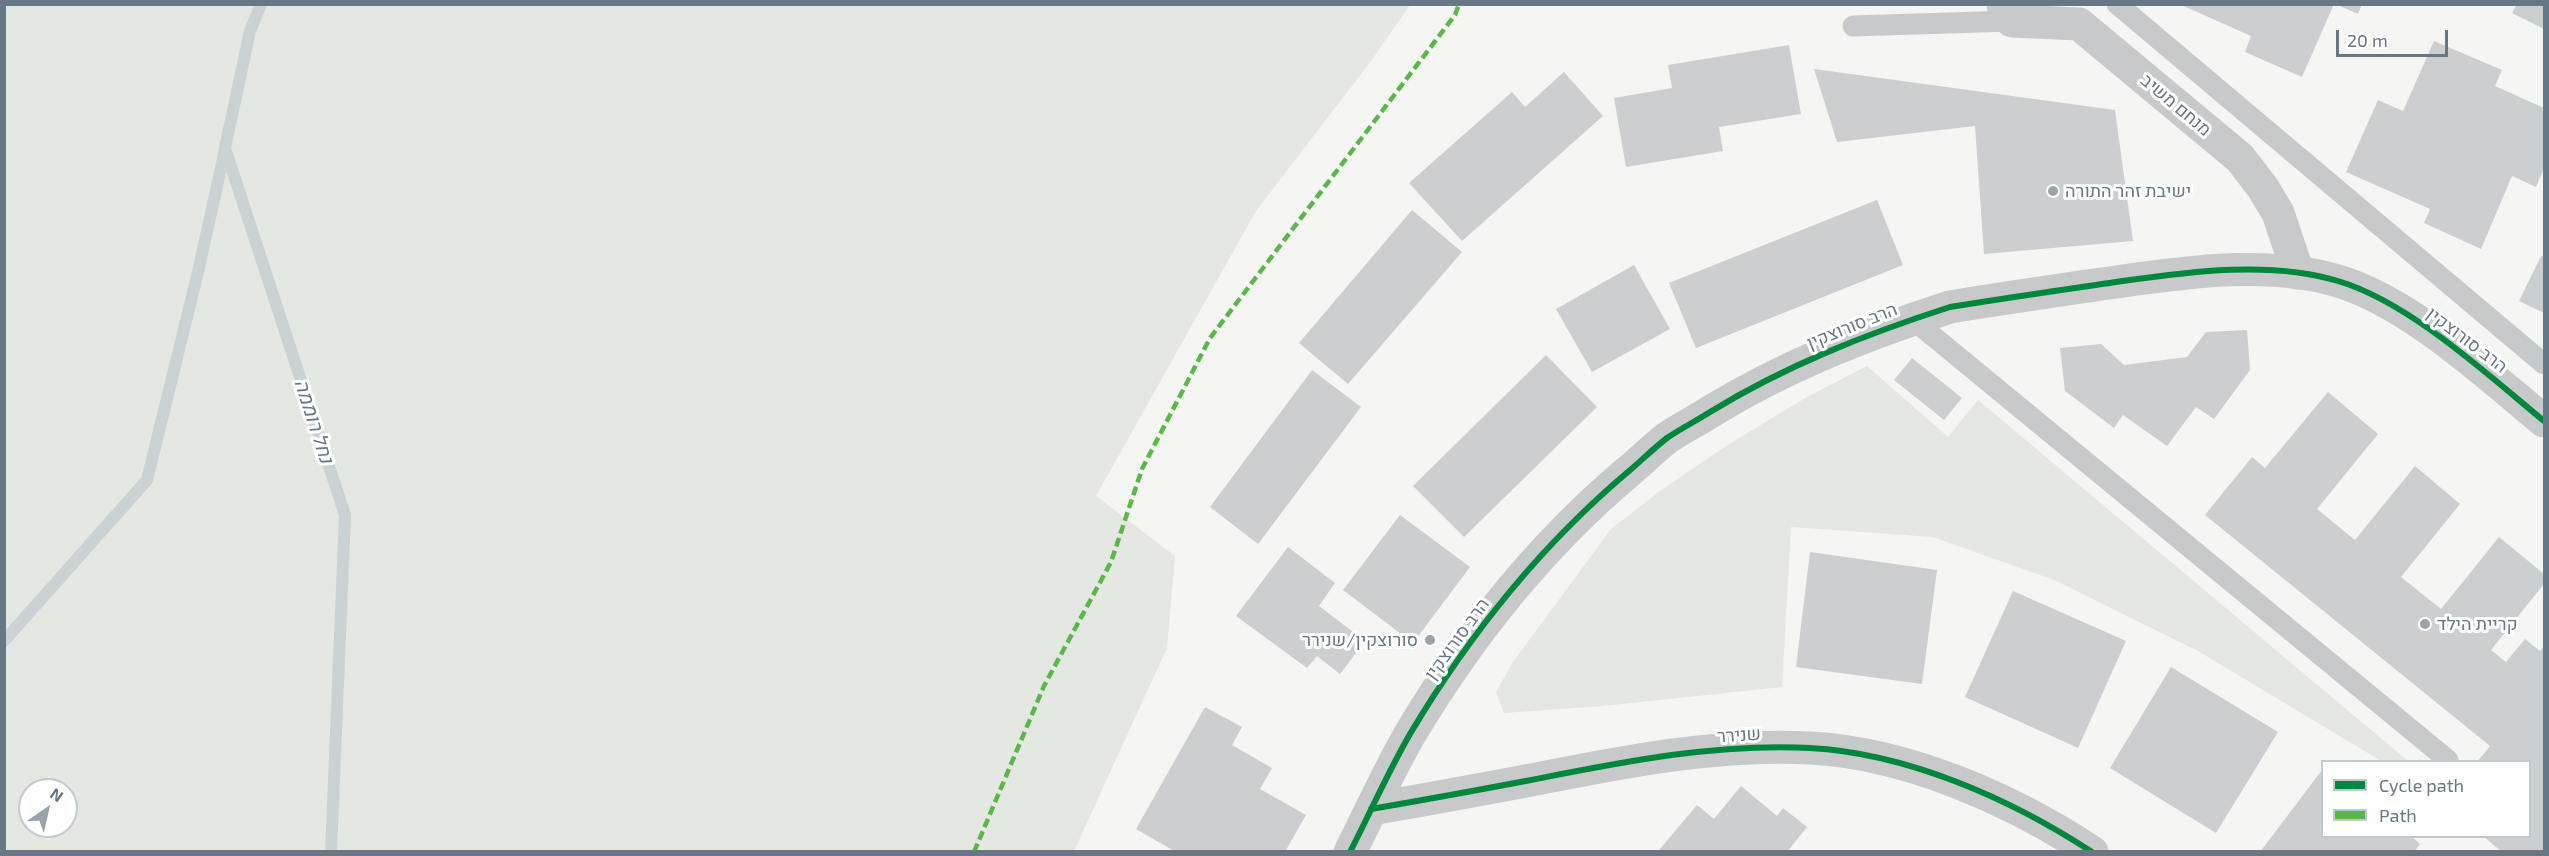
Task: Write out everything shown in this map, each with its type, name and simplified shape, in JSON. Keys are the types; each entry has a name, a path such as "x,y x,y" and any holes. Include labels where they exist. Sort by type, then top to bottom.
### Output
{"street":[{"name":"מנחם משיב","path":"2007,13 2079,24 2240,158 2264,188 2278,213 2298,273"},
{"name":"הרב סורוצקין","path":"1350,852 1409,735 1469,641 1548,546 1598,497 1667,438 1728,401 1856,338 1911,318 1950,307 2208,270 2298,273 2338,281 2369,293 2409,315 2544,421"},
{"name":"שנירר","path":"1371,809 1618,762 1744,747 1811,748 1868,757 1933,774 1994,797 2062,833 2092,852"}],"lane":[{"path":"2118,4 2544,364"},
{"path":"1853,26 2007,13"},
{"path":"1911,318 2448,760"}],"shaded area":[{"path":"5,4 1410,4 1371,61 1256,211 1096,496 1175,556 1167,648 1074,851 5,852"},
{"path":"1867,366 1948,437 1978,400 2407,760 2379,760 2198,651 2054,580 1933,537 1791,527 1782,687 1603,706 1504,713 1496,692 1513,662 1611,529 1660,491 1726,446 1807,397"}],"building":[{"path":"2179,4 2334,4 2302,77 2245,52 2251,36"},
{"path":"2335,4 2362,4 2358,14"},
{"path":"2517,4 2544,4 2544,29 2512,13"},
{"path":"2434,41 2502,70 2495,86 2544,108 2544,168 2536,187 2512,176 2481,249 2424,223 2430,209 2346,172 2378,100 2403,111"},
{"path":"1789,45 1801,114 1719,127 1723,151 1626,167 1614,98 1672,88 1668,65"},
{"name":"ישיבת זהר התורה","path":"1814,69 2115,110 2133,241 1984,254 1975,126 1837,142"},
{"path":"1564,72 1603,116 1462,241 1409,183 1512,92 1525,107"},
{"path":"1877,200 1903,265 1696,348 1669,283"},
{"path":"1412,210 1462,252 1348,384 1299,343"},
{"path":"2541,256 2544,257 2544,313 2519,301"},
{"path":"1634,265 1670,329 1592,372 1556,309"},
{"path":"2247,330 2250,370 2214,419 2196,407 2167,446 2123,415 2114,428 2065,391 2060,348 2101,344 2124,365 2187,357 2206,332"},
{"path":"1546,355 1597,407 1464,537 1413,486"},
{"path":"1912,358 1962,398 1944,420 1894,380"},
{"path":"1312,370 1361,407 1258,544 1210,507"},
{"name":"קריית הילד","path":"2328,392 2378,434 2317,509 2355,540 2415,466 2460,504 2401,577 2441,609 2499,537 2544,574 2544,584 2491,650 2506,662 2525,639 2540,651 2544,646 2544,852 2502,852 2485,838 2531,838 2531,760 2479,760 2490,746 2205,515 2252,457 2265,468"},
{"path":"1400,515 1470,567 1413,643 1343,590"},
{"path":"1288,547 1335,583 1319,606 1365,641 1340,674 1317,656 1307,668 1236,616"},
{"path":"1810,552 1937,570 1922,684 1796,667"},
{"path":"2013,591 2126,641 2078,748 1965,697"},
{"path":"2171,667 2278,732 2216,833 2110,768"},
{"path":"1205,707 1242,727 1232,745 1272,768 1260,789 1306,815 1285,852 1176,852 1136,829"},
{"path":"2321,771 2321,838 2413,838 2420,844 2414,852 2260,852"},
{"path":"1741,786 1777,816 1783,808 1807,827 1787,852 1659,850 1697,805 1714,819"}],"waterway":[{"name":"נחל רוממה","path":"261,4 250,31 225,148 345,515 331,852"},
{"path":"4,641 147,480 225,150"}],"marked path":[{"path":"974,852 1044,686 1111,562 1142,469 1210,338 1455,15 1459,4"}],"cycle path":[{"path":"1350,852 1402,748 1433,697 1482,627 1566,529 1597,499 1672,435 1767,380 1827,352 1888,328 1950,307 2054,291 2199,272 2256,269 2284,271 2338,281 2365,291 2392,305 2446,341 2544,421"},
{"path":"1371,809 1669,755 1740,748 1810,748 1884,759 1957,782 2027,814 2092,852"}],"place":[{"name":"ישיבת זהר התורה","path":"2053,191"},
{"name":"קריית הילד","path":"2425,624"},
{"name":"סורוצקין/שנירר","path":"1430,640"}]}
